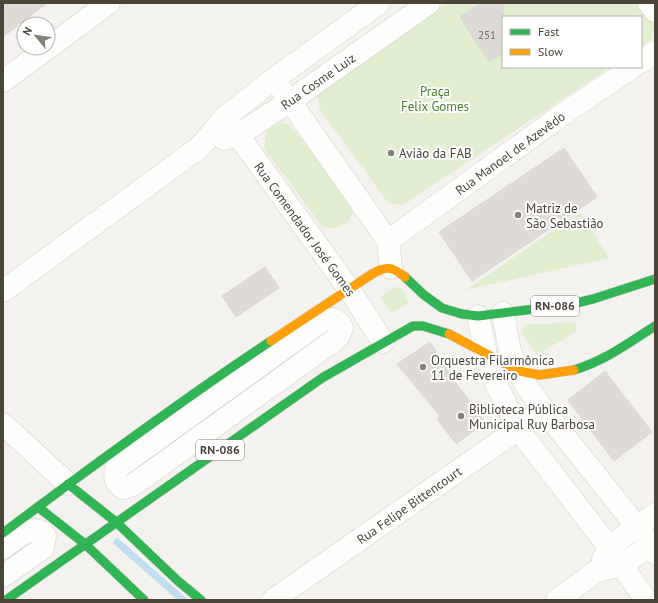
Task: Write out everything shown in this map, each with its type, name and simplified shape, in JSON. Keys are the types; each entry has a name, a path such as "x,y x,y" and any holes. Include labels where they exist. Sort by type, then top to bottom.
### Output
{"main road":[{"path":"3,533 68,484 211,381 349,289 384,268 391,268"},
{"name":"RN-086","path":"391,268 407,278 422,298 452,312 478,316 568,305 593,299 655,279"},
{"name":"RN-086","path":"6,600 322,378 414,323 433,328 464,342 519,371 539,375 568,371 587,366 612,354 655,326"},
{"path":"68,484 116,522 178,581 201,600"},
{"path":"38,507 85,544 144,600"}],"street":[{"path":"56,42 109,3"},
{"name":"Rua Cosme Luiz","path":"3,291 200,147 225,117 274,79 379,3"},
{"name":"Rua Cosme Luiz","path":"200,147 238,135 290,101 429,3"},
{"path":"649,3 655,11"},
{"path":"642,61 655,52"},
{"path":"3,81 37,56"},
{"name":"Rua Manoel de Azevêdo","path":"388,241 566,112 632,68"},
{"path":"274,79 388,241 391,268"},
{"name":"Rua Comendador José Gomes","path":"225,117 349,289 383,342"},
{"path":"503,313 510,351 532,394 653,547 622,566 597,571 557,600"},
{"path":"478,316 486,354 498,388 518,429 609,547 646,600"},
{"path":"333,319 340,324 342,328 336,339 133,485 123,488 117,483 115,478 116,469 323,320 333,319"},
{"name":"Rua Felipe Bittencourt","path":"273,600 518,429 543,409"},
{"path":"3,424 68,484"},
{"path":"597,571 609,547 655,514"},
{"path":"3,548 25,533 31,531 39,531 45,536 43,548 3,576"}],"green space":[{"name":"Praça Felix Gomes","path":"446,3 638,3 654,25 651,40 642,46 642,16 502,16 502,68 609,68 403,205 389,204 320,110 317,94"},
{"path":"281,123 289,124 351,200 353,212 349,221 340,227 330,229 321,225 264,148 267,130"},
{"path":"580,212 609,258 466,290"},
{"path":"394,287 402,290 409,303 391,313 380,297"},
{"path":"575,322 577,331 537,355 521,333 525,325"}],"building":[{"path":"3,3 47,3 30,16 16,16 16,27 3,37"},
{"path":"480,3 503,3 502,54 489,62 460,17"},
{"name":"Matriz de São Sebastião","path":"564,148 597,197 472,281 439,232"},
{"path":"265,267 279,288 236,317 222,296"},
{"path":"430,342 449,371 448,372 485,422 456,444 437,419 440,416 397,364"},
{"path":"605,371 652,432 614,461 568,400"}],"waterway":[{"path":"117,542 183,600"}],"traffic: fast":[{"path":"405,277 424,295 442,308 462,314 478,316 568,305 593,299 655,279"},
{"path":"6,600 322,378 413,326 423,326 449,334"},
{"path":"574,370 606,357 655,326"},
{"path":"3,533 136,435 271,341"},
{"path":"68,484 116,522 178,581 201,600"},
{"path":"38,507 85,544 144,600"}],"traffic: slow":[{"path":"271,341 377,271 389,268 405,277"},
{"path":"449,334 519,371 539,375 574,370"}],"place":[{"name":"Avião da FAB","path":"391,153"},
{"name":"Matriz de São Sebastião","path":"518,215"},
{"name":"Orquestra Filarmônica 11 de Fevereiro","path":"423,367"},
{"name":"Biblioteca Pública Municipal Ruy Barbosa","path":"461,416"}]}
